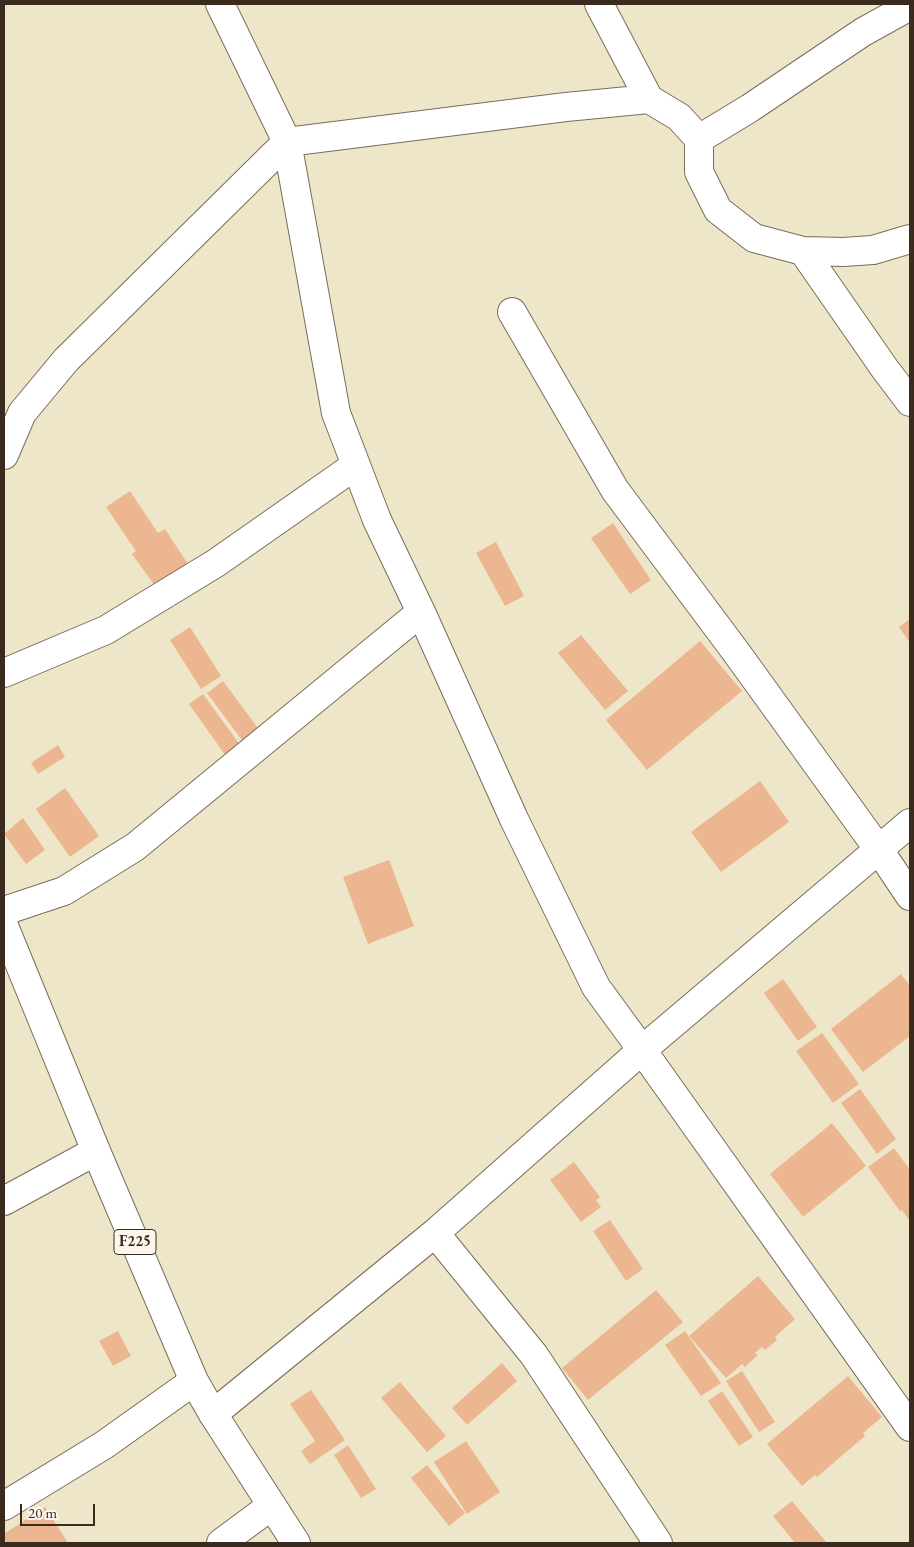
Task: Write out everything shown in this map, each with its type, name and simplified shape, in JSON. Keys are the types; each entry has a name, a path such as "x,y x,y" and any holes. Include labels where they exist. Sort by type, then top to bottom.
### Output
{"street":[{"path":"220,4 287,142 336,413 377,520 421,612 514,819 596,987 910,1427"},
{"path":"599,4 649,99 679,117 699,139 699,172 718,210 754,238 802,252 873,250 910,239"},
{"path":"699,139 765,98 863,32 910,6"},
{"path":"4,455 22,413 66,360 287,142 566,107 649,99"},
{"path":"802,252 885,370 910,402"},
{"path":"512,312 615,490 736,652 910,896"},
{"path":"4,673 106,630 216,563 356,466"},
{"path":"4,911 64,891 135,847 421,612"},
{"path":"213,1414 435,1233 642,1050 910,823"},
{"name":"F225","path":"4,926 96,1151 194,1381 213,1414 296,1543"},
{"path":"4,1201 96,1151"},
{"path":"435,1233 534,1355 658,1543"},
{"path":"4,1506 104,1445 194,1381"},
{"path":"221,1543 271,1506"}],"building":[{"path":"130,491 158,533 165,529 188,564 155,586 132,554 136,551 106,507"},
{"path":"613,523 651,580 630,594 591,538"},
{"path":"496,542 524,596 505,606 476,553"},
{"path":"910,619 910,643 899,627"},
{"path":"190,627 221,676 201,689 170,640"},
{"path":"581,635 628,691 605,710 558,653"},
{"path":"700,641 742,691 647,770 606,720"},
{"path":"223,681 263,735 247,747 207,693"},
{"path":"203,694 243,749 228,759 189,704"},
{"path":"58,745 65,757 38,774 31,763"},
{"path":"760,781 789,822 721,872 691,832"},
{"path":"65,788 99,836 70,857 36,809"},
{"path":"23,818 45,850 26,864 4,834"},
{"path":"389,860 414,926 368,944 343,877"},
{"path":"901,974 910,986 910,1036 863,1072 831,1029"},
{"path":"783,979 817,1027 798,1041 764,993"},
{"path":"822,1033 859,1084 833,1103 796,1051"},
{"path":"860,1089 896,1139 877,1154 841,1103"},
{"path":"832,1123 866,1166 803,1217 770,1174"},
{"path":"894,1148 910,1170 910,1218 908,1219 868,1167"},
{"path":"574,1162 600,1197 596,1200 601,1207 581,1222 550,1180"},
{"path":"610,1220 643,1269 626,1281 593,1231"},
{"path":"758,1276 795,1319 775,1337 777,1340 765,1350 762,1347 755,1353 758,1355 745,1367 742,1364 726,1378 689,1336"},
{"path":"656,1290 683,1322 588,1400 562,1368"},
{"path":"118,1331 131,1356 113,1366 99,1341"},
{"path":"685,1331 721,1383 701,1396 665,1345"},
{"path":"502,1363 517,1381 467,1425 452,1408"},
{"path":"742,1371 775,1422 759,1432 726,1381"},
{"path":"848,1376 882,1417 863,1433 865,1436 817,1477 815,1475 802,1486 767,1444"},
{"path":"400,1382 446,1436 427,1452 381,1398"},
{"path":"311,1390 345,1440 310,1464 301,1451 315,1441 290,1404"},
{"path":"722,1391 753,1437 739,1446 708,1401"},
{"path":"466,1441 500,1492 467,1514 434,1462"},
{"path":"348,1445 376,1489 361,1498 334,1455"},
{"path":"427,1465 465,1513 449,1526 411,1478"},
{"path":"792,1501 827,1543 795,1543 773,1516"},
{"path":"45,1507 68,1543 7,1543 4,1534"}]}
